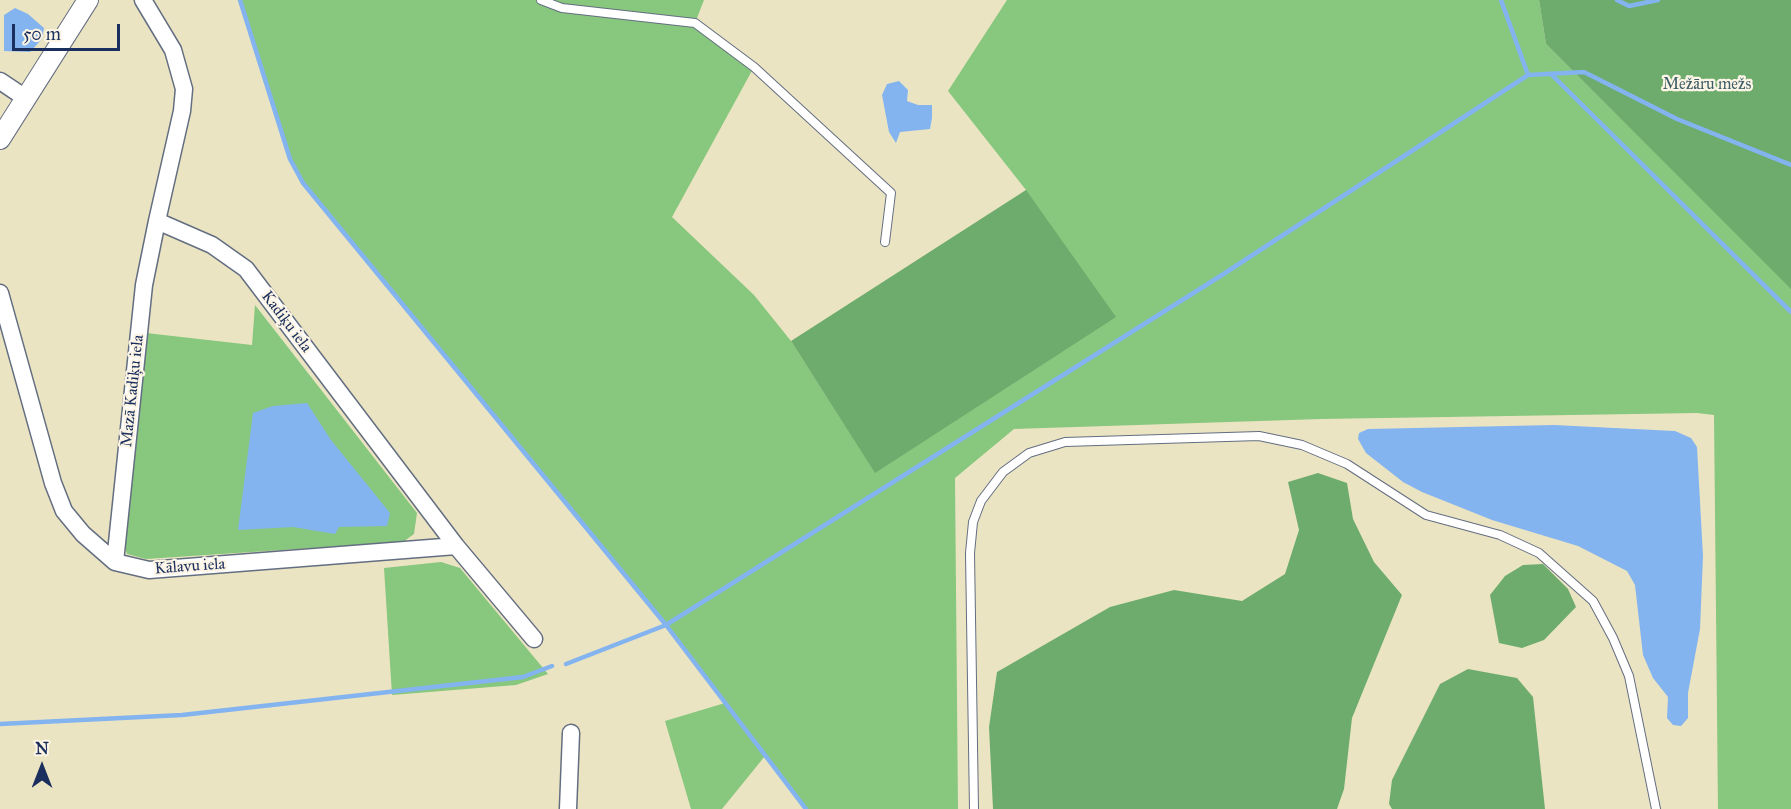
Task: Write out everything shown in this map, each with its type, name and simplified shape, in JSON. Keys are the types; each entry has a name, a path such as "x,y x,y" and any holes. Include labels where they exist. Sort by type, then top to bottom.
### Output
{"street":[{"path":"0,139 24,97 88,0"},
{"path":"143,0 173,50 184,89 182,111 157,221"},
{"path":"0,81 24,97"},
{"name":"Kadiķu iela","path":"157,221 212,245 246,269 456,546 534,639"},
{"name":"Mazā Kadiķu iela","path":"115,562 144,285 157,221"},
{"name":"Kālavu iela","path":"0,294 53,483 63,510 83,534 115,562 149,570 456,546"},
{"path":"568,809 571,733"}],"lane":[{"path":"541,0 562,8 695,23 753,67 891,193 885,242"},
{"path":"974,809 970,554 973,522 981,501 1003,472 1029,453 1065,442 1259,436 1302,445 1347,464 1426,515 1500,535 1539,553 1593,601 1613,638 1629,676 1656,809"}],"green space":[{"path":"240,0 704,0 695,23 754,67 672,217 754,295 791,341 875,472 1026,190 948,91 1007,0 1539,0 1546,44 1791,288 1791,809 1718,809 1714,415 1697,413 1321,419 1014,429 955,478 958,809 806,809 765,756 722,809 691,809 665,721 725,703 666,625 303,183 290,159"},
{"name":"Mežāru mežs","path":"1539,0 1791,0 1791,289 1546,44"},
{"path":"1026,190 1116,317 875,473 791,341"},
{"path":"255,305 417,513 414,534 403,542 146,559 127,554 123,541 146,333 252,345"},
{"path":"1318,473 1347,483 1353,519 1374,562 1402,595 1352,718 1344,789 1337,809 993,809 989,727 997,672 1110,607 1174,590 1242,601 1285,574 1299,530 1288,482"},
{"path":"441,562 460,568 548,674 516,685 392,695 384,568"},
{"path":"1543,564 1568,589 1576,607 1544,640 1522,648 1499,643 1490,595 1505,576 1523,565"},
{"path":"1468,669 1517,678 1533,697 1545,809 1392,809 1389,804 1392,780 1440,684"}],"water":[{"path":"15,8 28,14 44,28 42,39 30,52 4,51 4,15"},
{"path":"899,81 908,90 907,101 918,105 932,105 932,118 930,129 900,132 896,143 889,132 882,95 887,84"},
{"path":"307,403 331,440 390,513 387,526 339,527 335,534 293,527 238,530 253,413 273,406"},
{"path":"1554,425 1675,431 1691,438 1697,447 1703,556 1700,629 1688,693 1688,718 1681,726 1673,725 1667,718 1668,697 1653,678 1643,655 1635,585 1627,571 1578,546 1492,520 1422,492 1403,482 1366,453 1358,439 1359,433 1368,429"}],"waterway":[{"path":"240,0 290,159 303,183 666,625 806,809"},
{"path":"1501,0 1528,75"},
{"path":"1617,0 1629,6 1658,0"},
{"path":"566,664 666,625 1222,275 1528,75 1584,72 1677,119 1791,165"},
{"path":"1551,74 1791,312"},
{"path":"0,724 182,715 523,677 552,666"}]}
